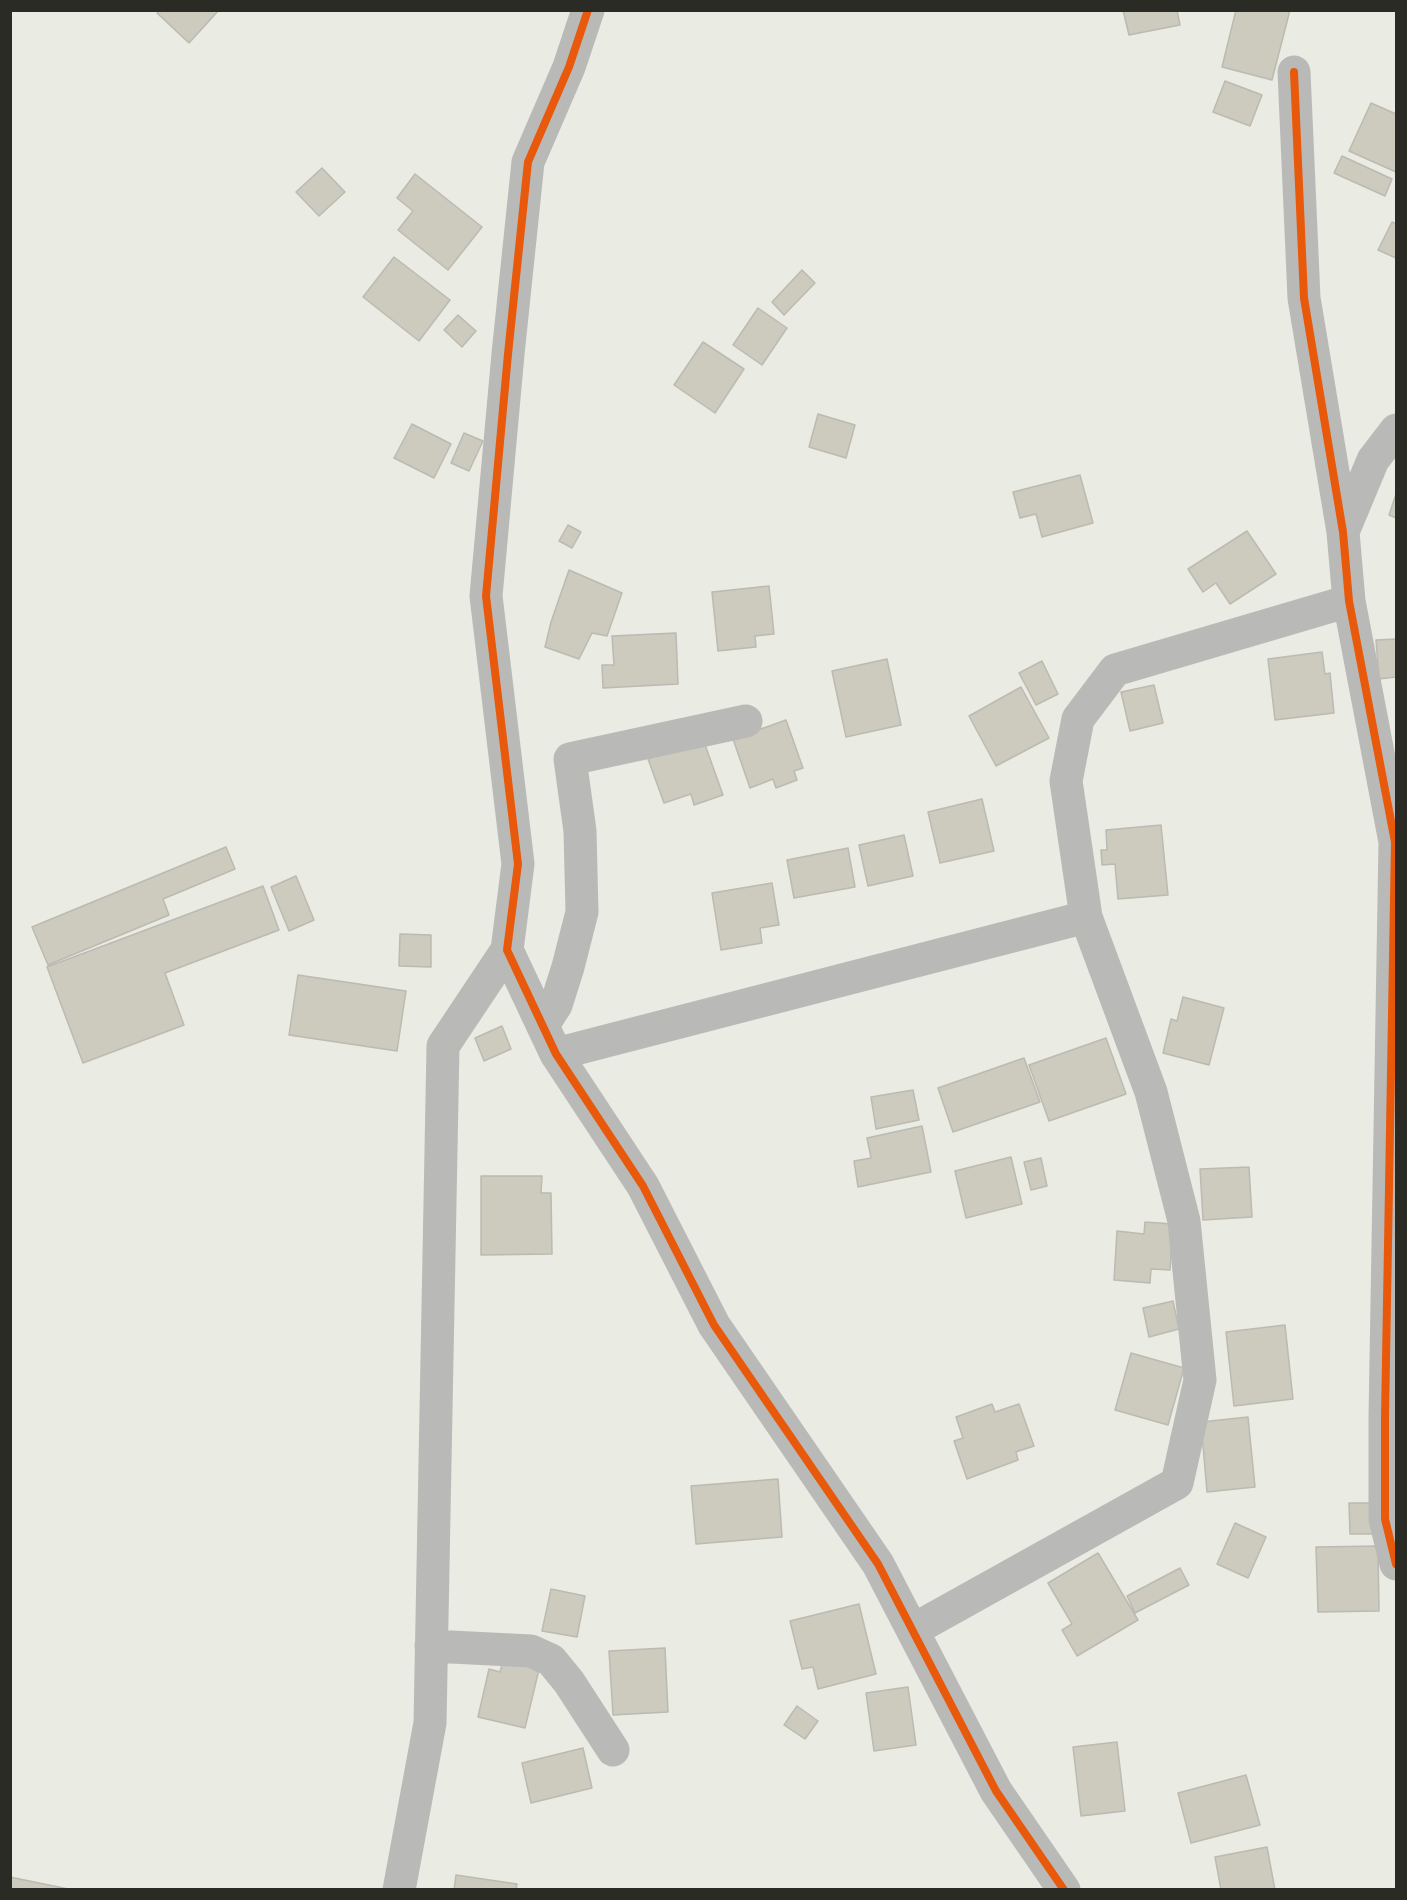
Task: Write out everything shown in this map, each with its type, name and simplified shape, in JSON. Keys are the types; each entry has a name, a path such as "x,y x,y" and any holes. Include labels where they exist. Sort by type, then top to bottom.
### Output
{"street":[{"path":"399,1890 430,1723 443,1046 507,950 518,864 486,596 508,354 528,162 569,67 588,10"},
{"path":"1294,72 1304,298 1343,532 1349,601 1395,842 1385,1393 1385,1519 1396,1564"},
{"path":"1343,532 1373,460 1396,430"},
{"path":"913,1629 1177,1483 1200,1380 1184,1221 1151,1092 1086,916 1066,781 1078,719 1115,670 1349,601"},
{"path":"550,1040 555,1005 568,967 582,912 580,831 570,759 746,721"},
{"path":"550,1040 1086,916"},
{"path":"507,950 550,1040 643,1186 714,1325 878,1564 996,1791 1064,1890"},
{"path":"431,1646 531,1651 551,1660 569,1682 613,1750"}],"building":[{"path":"159,10 219,10 189,43 157,13"},
{"path":"1123,10 1177,10 1180,25 1129,35"},
{"path":"1236,10 1290,10 1272,80 1222,67"},
{"path":"1225,81 1262,95 1250,126 1213,112"},
{"path":"1371,103 1396,114 1396,172 1349,151"},
{"path":"1342,156 1392,179 1385,196 1334,173"},
{"path":"322,168 345,192 319,216 296,192"},
{"path":"415,174 482,227 448,270 398,230 413,211 397,198"},
{"path":"1392,222 1396,224 1396,258 1378,250"},
{"path":"394,257 450,300 419,341 363,297"},
{"path":"802,270 815,283 784,315 772,302"},
{"path":"758,308 787,328 762,365 733,345"},
{"path":"458,315 476,331 462,347 444,330"},
{"path":"703,342 744,369 715,413 674,385"},
{"path":"818,414 855,425 846,458 809,447"},
{"path":"412,424 451,444 434,478 394,458"},
{"path":"464,433 483,441 469,471 451,463"},
{"path":"1080,475 1093,523 1042,537 1036,514 1020,518 1013,492"},
{"path":"1396,494 1396,518 1389,515"},
{"path":"568,525 581,532 572,548 559,541"},
{"path":"1247,531 1276,574 1230,604 1216,583 1203,592 1188,569"},
{"path":"569,570 622,593 607,636 592,633 579,659 545,647"},
{"path":"769,586 774,634 755,636 756,647 718,651 712,592"},
{"path":"676,633 678,684 603,688 602,665 614,665 612,636"},
{"path":"1396,639 1396,677 1379,679 1376,640"},
{"path":"1322,652 1325,674 1330,673 1334,713 1275,720 1268,659"},
{"path":"887,659 901,725 846,737 832,671"},
{"path":"1042,661 1058,694 1036,705 1019,673"},
{"path":"1154,685 1163,723 1130,731 1121,692"},
{"path":"1021,687 1049,738 996,766 969,716"},
{"path":"786,720 803,768 794,771 797,780 776,788 773,779 750,788 733,739"},
{"path":"703,739 723,795 694,805 691,794 664,803 648,759"},
{"path":"982,799 994,851 940,863 928,812"},
{"path":"1161,825 1168,895 1118,899 1115,864 1102,865 1101,850 1107,850 1106,830"},
{"path":"904,835 913,876 868,886 859,845"},
{"path":"226,847 235,869 163,899 169,915 48,965 32,927"},
{"path":"848,848 855,887 794,898 787,860"},
{"path":"296,876 314,920 289,931 271,887"},
{"path":"772,883 779,925 760,928 762,943 721,950 712,893"},
{"path":"263,886 279,930 165,973 184,1025 83,1063 47,967"},
{"path":"400,934 431,935 431,967 399,966"},
{"path":"298,975 406,991 397,1051 289,1035"},
{"path":"1183,997 1224,1008 1209,1065 1163,1053 1171,1019 1177,1021"},
{"path":"502,1026 511,1049 484,1061 475,1038"},
{"path":"1106,1038 1126,1094 1049,1121 1029,1065"},
{"path":"1024,1058 1040,1102 953,1132 938,1088"},
{"path":"913,1090 919,1120 876,1129 871,1097"},
{"path":"922,1126 931,1172 858,1187 854,1161 871,1158 867,1138"},
{"path":"1011,1157 1022,1204 966,1218 955,1171"},
{"path":"1041,1158 1047,1186 1031,1190 1024,1162"},
{"path":"1249,1167 1252,1217 1203,1220 1200,1169"},
{"path":"481,1176 542,1176 541,1193 551,1193 552,1254 481,1255"},
{"path":"1145,1222 1173,1224 1170,1270 1151,1269 1150,1283 1114,1280 1117,1231 1144,1234"},
{"path":"1173,1301 1179,1329 1149,1337 1143,1308"},
{"path":"1285,1325 1293,1399 1234,1406 1226,1332"},
{"path":"1131,1353 1184,1368 1168,1425 1115,1410"},
{"path":"992,1404 995,1412 1019,1404 1034,1446 1016,1452 1018,1460 967,1479 954,1441 963,1438 956,1417"},
{"path":"1248,1417 1255,1487 1207,1492 1201,1422"},
{"path":"778,1479 782,1537 696,1544 691,1486"},
{"path":"1349,1503 1372,1503 1373,1534 1350,1534"},
{"path":"1235,1523 1266,1537 1248,1578 1217,1564"},
{"path":"1378,1546 1379,1611 1318,1612 1316,1547"},
{"path":"1098,1553 1138,1620 1077,1656 1062,1630 1072,1624 1048,1583"},
{"path":"1180,1568 1189,1585 1135,1613 1127,1596"},
{"path":"551,1589 585,1596 577,1637 542,1631"},
{"path":"859,1604 876,1674 818,1689 813,1667 802,1669 790,1621"},
{"path":"665,1648 668,1712 613,1715 609,1651"},
{"path":"505,1653 541,1661 525,1728 478,1717 489,1669 500,1672"},
{"path":"908,1687 916,1745 874,1751 866,1693"},
{"path":"797,1706 818,1721 805,1739 784,1725"},
{"path":"1117,1742 1125,1811 1081,1816 1073,1747"},
{"path":"583,1748 592,1788 531,1803 522,1763"},
{"path":"1246,1775 1260,1825 1191,1843 1178,1793"},
{"path":"1267,1847 1275,1890 1221,1890 1215,1857"},
{"path":"456,1875 517,1884 516,1890 454,1890"},
{"path":"10,1877 73,1890 10,1890"}],"cycle path":[{"path":"588,10 569,67 528,162 486,596 518,864 507,950 556,1054 643,1186 714,1325 878,1564 996,1791 1064,1890"},
{"path":"1294,72 1304,298 1343,532 1349,601 1395,842 1385,1519 1396,1564"}]}
